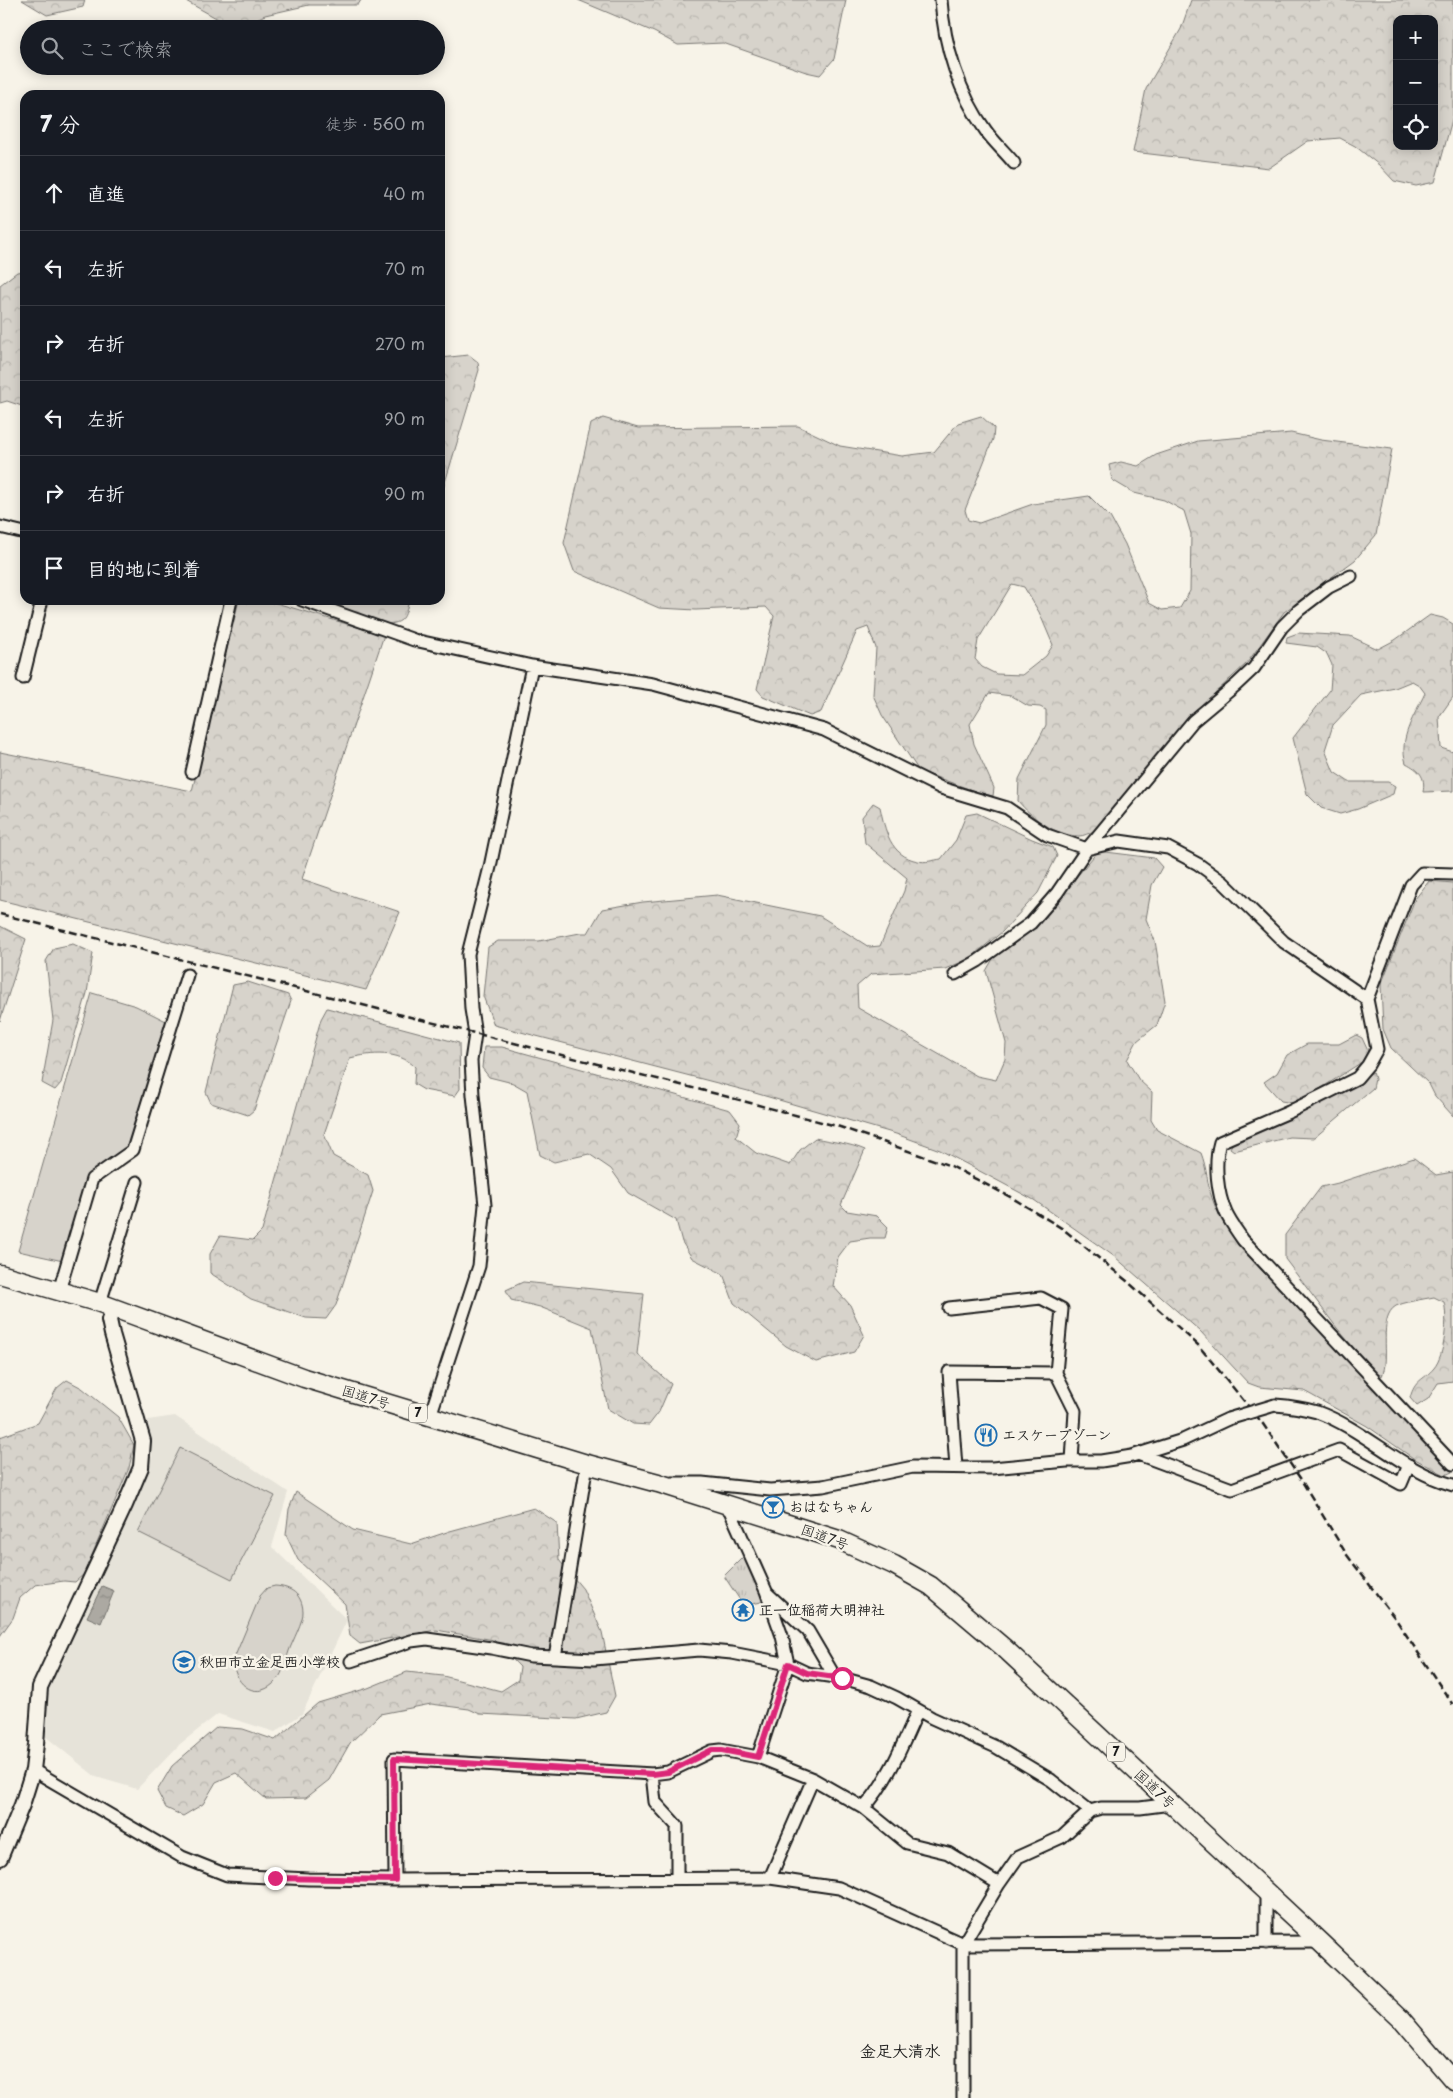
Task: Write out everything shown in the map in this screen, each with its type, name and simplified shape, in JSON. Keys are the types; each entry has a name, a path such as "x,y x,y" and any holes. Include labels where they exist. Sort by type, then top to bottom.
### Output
{"highway":[{"name":"国道7号","path":"0,1274 106,1305 304,1378 588,1464 658,1482 839,1540 894,1565 931,1586 1003,1647 1401,2019 1453,2080"}],"street":[{"path":"941,0 947,44 965,95 987,132 1014,162"},
{"path":"0,527 20,532"},
{"path":"955,974 978,961 1031,923 1057,893 1087,849 1193,721 1254,668 1282,627 1299,610 1329,588 1351,576"},
{"path":"24,678 41,605"},
{"path":"192,772 230,605"},
{"path":"316,605 414,640 532,666 653,684 824,730 941,788 1007,808 1047,835 1087,849 1119,840 1168,848 1198,864 1223,882 1284,942 1367,999"},
{"path":"430,1416 478,1266 485,1205 472,1095 471,1061 475,1034 471,1009 468,954 490,867 532,666"},
{"path":"1453,874 1422,873 1411,886 1367,999 1377,1049 1357,1078 1289,1112 1220,1142 1216,1155 1220,1193 1226,1213 1243,1240 1453,1464"},
{"path":"58,1291 92,1178 133,1150 187,975"},
{"path":"0,1858 22,1805 33,1770 40,1687 141,1467 143,1441 112,1334 106,1305 137,1182"},
{"path":"949,1308 1041,1298 1062,1308 1056,1373 1075,1412 1072,1461"},
{"path":"956,1466 949,1372 1056,1373"},
{"path":"658,1482 702,1483 770,1490 823,1486 913,1467 956,1466 992,1468 1072,1461 1101,1461 1138,1454 1183,1440 1228,1420 1275,1406 1294,1407 1334,1419 1409,1465 1442,1482 1453,1485"},
{"path":"1138,1454 1232,1489 1339,1450 1401,1484 1409,1465"},
{"path":"555,1657 588,1464"},
{"path":"726,1504 766,1591 782,1636 788,1664 758,1757"},
{"path":"766,1591 808,1631 835,1677"},
{"path":"351,1661 411,1641 427,1639 531,1656 594,1659 699,1650 732,1653 788,1664 807,1673 835,1677 871,1686 897,1698 996,1747 1051,1780 1090,1811"},
{"path":"864,1808 875,1796 918,1710"},
{"path":"395,1880 394,1759 653,1774 668,1772 712,1750 722,1750 758,1757 813,1779 864,1808 907,1843 948,1853 999,1884"},
{"path":"33,1770 182,1857 226,1875 308,1879 395,1880 770,1878 839,1888 963,1944 1320,1942"},
{"path":"653,1774 655,1802 677,1826 677,1877"},
{"path":"770,1878 813,1779"},
{"path":"962,2098 963,1944 1018,1856 1062,1836 1090,1811 1101,1808 1140,1808 1171,1804"},
{"path":"1266,1891 1266,1943"}],"shaded area":[{"path":"175,1416 288,1492 272,1547 347,1620 302,1714 275,1732 218,1714 180,1744 137,1789 96,1777 45,1736 47,1686 152,1456 148,1420"}],"green space":[{"path":"22,0 85,0 83,7 47,15"},
{"path":"184,0 361,0 358,5 309,5 265,15 254,20 220,20"},
{"path":"578,0 846,0 834,59 820,75 806,72 723,43 678,45 654,32"},
{"path":"1191,0 1453,0 1453,116 1435,182 1416,186 1394,181 1379,165 1355,146 1340,138 1308,141 1269,168 1133,152 1146,89 1181,29"},
{"path":"20,272 20,405 7,401 0,403 0,285"},
{"path":"469,355 478,362 479,370 445,482 445,357"},
{"path":"981,416 994,428 993,439 965,510 968,520 979,523 1033,504 1089,496 1110,517 1125,544 1149,603 1162,610 1180,608 1190,591 1191,534 1184,511 1164,500 1134,493 1112,480 1109,465 1121,462 1138,466 1156,455 1198,441 1291,433 1321,440 1392,449 1376,535 1355,560 1284,612 1247,663 1197,710 1094,831 1081,836 1062,833 1045,825 1030,814 1018,801 1019,779 1046,725 1046,710 1040,707 1028,706 1011,696 989,693 970,724 974,744 994,788 993,796 980,793 919,771 882,715 873,695 876,648 868,627 857,631 821,712 810,716 763,696 757,689 774,616 766,607 696,610 659,608 574,571 564,543 591,424 603,418 638,428 798,426 840,446 902,456 934,452 958,423","holes":["1012,584 1024,587 1039,612 1053,645 1046,656 1022,675 996,674 982,667 975,659 978,640"]},
{"path":"238,605 283,605 384,635 302,879 400,912 366,990 0,900 0,752 192,791"},
{"path":"332,605 407,605 402,620 388,624"},
{"path":"1430,615 1443,618 1453,624 1453,697 1439,717 1441,748 1453,752 1453,791 1423,792 1424,786 1420,774 1415,768 1406,763 1404,745 1406,736 1412,718 1425,693 1419,685 1412,681 1395,688 1361,695 1333,725 1325,750 1334,772 1349,782 1388,782 1395,786 1393,794 1358,809 1340,814 1321,808 1307,794 1293,738 1330,690 1332,665 1327,654 1317,647 1286,643 1287,637 1298,633 1350,636 1378,649 1395,640"},
{"path":"873,803 880,807 887,833 895,848 901,854 918,861 927,862 941,859 956,840 966,815 977,813 1053,847 1057,856 1038,893 1002,932 969,959 945,969 871,974 857,986 858,1008 977,1076 996,1080 1005,1059 1006,1043 986,971 994,957 1035,927 1098,851 1154,858 1162,867 1152,885 1146,919 1155,941 1165,1001 1157,1025 1137,1041 1127,1060 1139,1080 1152,1092 1151,1120 1157,1130 1201,1153 1215,1207 1224,1223 1252,1260 1452,1472 1445,1475 1413,1458 1367,1426 1304,1391 1259,1387 1248,1383 1200,1331 1115,1257 1034,1200 940,1150 896,1134 748,1091 494,1025 483,996 488,947 498,941 539,941 588,933 602,909 643,902 717,895 820,916 869,947 880,946 904,891 907,878 865,843 862,817"},
{"path":"1429,881 1453,883 1453,1116 1435,1096 1429,1084 1391,1048 1383,1029 1381,985 1415,899"},
{"path":"0,926 26,939 0,1021"},
{"path":"73,944 93,953 87,993 61,1083 55,1090 42,1083 53,1020 46,961 54,948"},
{"path":"248,982 288,995 291,1001 254,1110 248,1115 211,1103 206,1092 233,985"},
{"path":"92,993 136,1006 168,1022 130,1147 90,1174 63,1261 18,1251"},
{"path":"327,1008 459,1043 460,1089 455,1096 424,1090 414,1084 415,1067 393,1055 376,1054 350,1058 324,1134 333,1156 368,1175 373,1191 336,1305 326,1319 306,1318 251,1299 210,1273 210,1254 220,1236 253,1240 262,1231 321,1019"},
{"path":"1356,1035 1362,1038 1368,1051 1362,1062 1315,1092 1293,1103 1281,1101 1264,1082 1277,1073 1287,1055 1307,1044 1339,1044"},
{"path":"484,1047 502,1047 730,1110 740,1123 736,1137 756,1153 790,1165 800,1150 815,1138 847,1144 865,1150 841,1205 847,1211 877,1216 888,1227 885,1238 850,1241 838,1257 833,1286 850,1305 864,1335 854,1352 816,1362 786,1346 734,1303 723,1274 692,1258 682,1242 676,1220 628,1193 611,1169 589,1154 554,1162 540,1155 527,1091 513,1083 489,1077 482,1068"},
{"path":"1373,1072 1375,1079 1373,1088 1314,1138 1289,1137 1234,1151 1230,1148 1235,1139"},
{"path":"1414,1158 1436,1175 1453,1172 1453,1381 1438,1383 1428,1399 1417,1406 1410,1398 1414,1387 1434,1368 1441,1354 1445,1326 1444,1302 1434,1297 1396,1306 1390,1311 1387,1319 1385,1359 1382,1376 1374,1372 1337,1328 1285,1259 1285,1235 1321,1187"},
{"path":"523,1282 644,1294 637,1354 671,1384 659,1412 649,1425 633,1424 608,1409 592,1328 540,1307 511,1300 506,1290"},
{"path":"67,1380 82,1388 118,1417 134,1445 129,1468 84,1574 75,1582 64,1581 35,1585 20,1598 13,1618 0,1636 0,1437 38,1423 57,1388"},
{"path":"180,1448 275,1496 232,1579 138,1532"},
{"path":"296,1492 353,1530 411,1544 450,1531 534,1508 557,1523 559,1560 583,1589 602,1632 615,1696 606,1712 576,1719 480,1714 469,1709 431,1704 380,1714 350,1743 329,1780 306,1798 266,1799 236,1773 216,1782 203,1804 183,1816 166,1808 157,1791 172,1766 217,1727 243,1729 275,1740 318,1703 368,1688 407,1672 443,1676 501,1691 518,1680 520,1667 494,1640 436,1630 360,1644 350,1636 345,1604 298,1560 286,1535 289,1509"},
{"path":"744,1556 765,1601 744,1606 724,1576"},
{"path":"275,1586 295,1592 302,1605 303,1615 279,1677 270,1687 255,1691 243,1684 238,1678 233,1661 260,1596 267,1588"}],"water":[{"path":"102,1586 114,1591 101,1623 87,1617"}],"railway":[{"path":"0,914 717,1094 840,1127 951,1166 1014,1199 1063,1229 1127,1281 1198,1345 1263,1424 1300,1478 1347,1555 1397,1621 1453,1705"}],"place":[{"name":"エスケープゾーン","path":"986,1435"},
{"name":"おはなちゃん","path":"773,1507"},
{"name":"正一位稲荷大明神社","path":"743,1610"},
{"name":"秋田市立金足西小学校","path":"184,1662"}],"district":[{"name":"金足大清水","path":"900,2051"}],"route":[{"path":"275,1878 395,1880 394,1759 653,1774 668,1772 712,1750 722,1750 758,1757 788,1664 807,1673 842,1678"}]}
